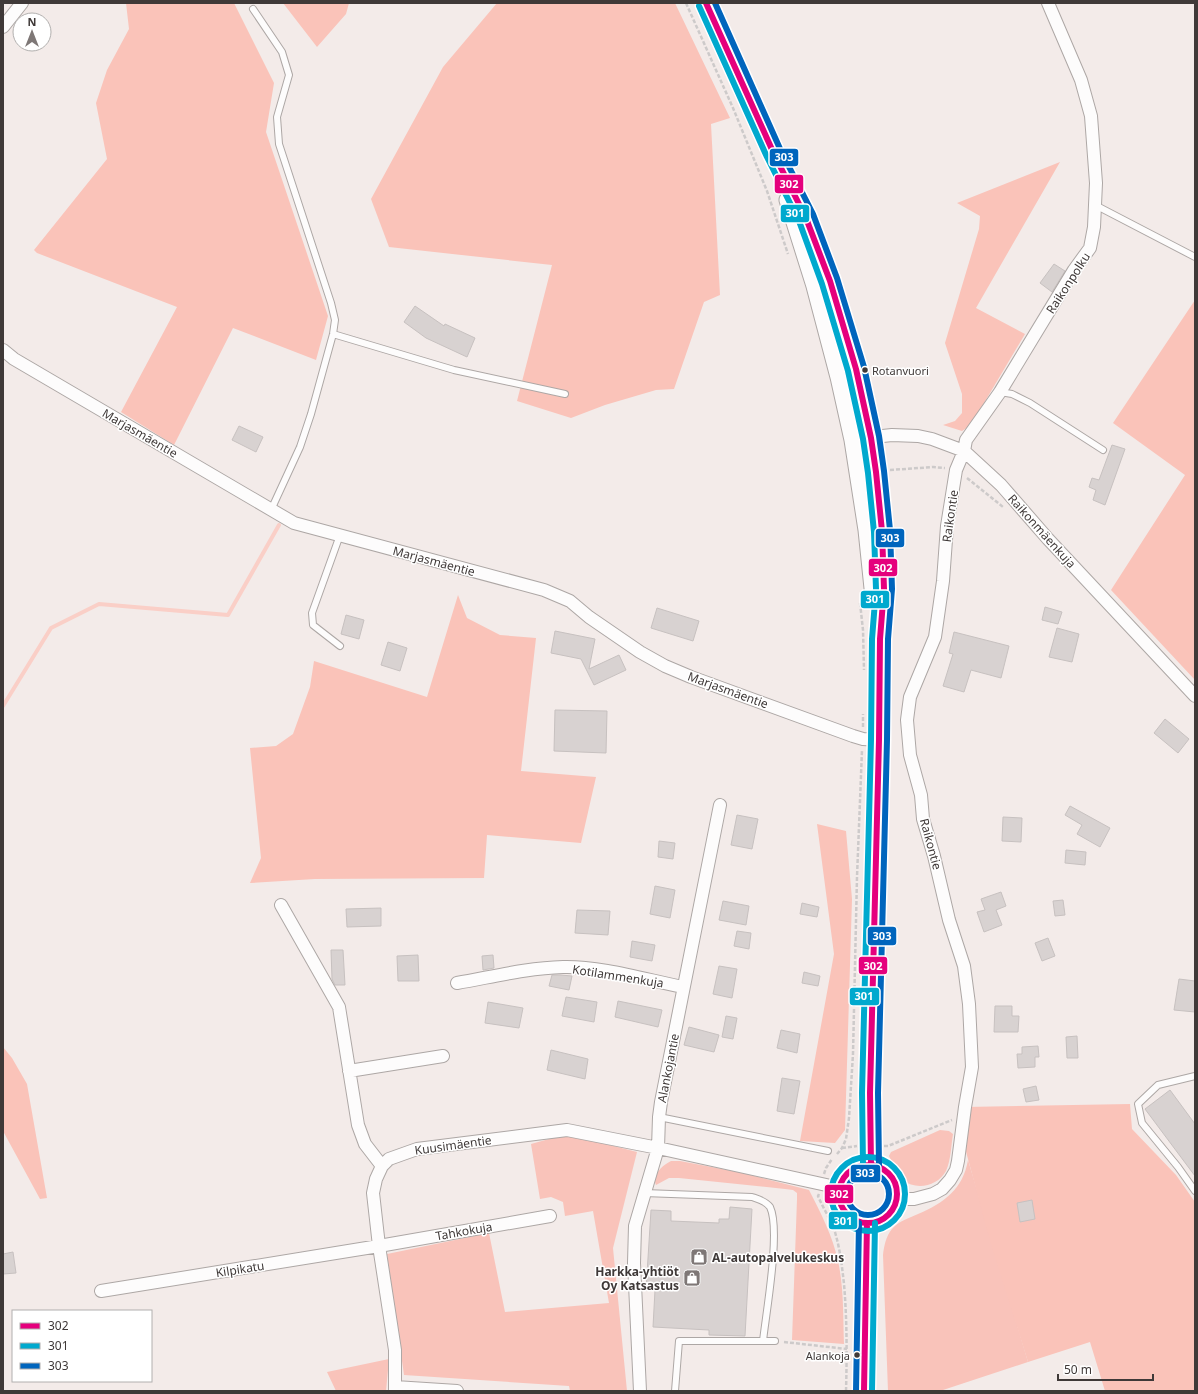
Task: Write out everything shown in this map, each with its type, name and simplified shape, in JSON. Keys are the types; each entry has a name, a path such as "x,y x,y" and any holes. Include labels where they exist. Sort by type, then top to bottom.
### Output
{"main road":[{"path":"706,3 774,154 806,218 830,281 856,369 871,438 882,531 884,589 871,739 871,1165"},
{"path":"774,154 815,286 839,377 853,440 867,530 880,639"},
{"path":"871,1165 884,1170 894,1181 897,1190 897,1199 894,1207 886,1217 875,1222 867,1223 857,1221 848,1215 842,1207 839,1198 840,1188 848,1173 855,1168 871,1165"},
{"path":"864,1391 867,1223"}],"street":[{"path":"3,27 22,3"},
{"name":"Raikonpolku","path":"964,451 966,440 1000,392 1074,270 1090,248 1094,227 1096,183 1091,116 1081,80 1048,3"},
{"name":"Marjasmäentie","path":"3,350 21,363 294,523 544,590 570,601 589,617 640,652 665,666 691,677 871,739"},
{"name":"Raikonmäenkuja","path":"853,440 892,435 918,436 932,439 964,451 1001,485 1053,544 1195,696"},
{"name":"Raikontie","path":"897,1199 914,1199 933,1194 942,1189 956,1170 964,1107 972,1068 969,1004 964,966 949,920 934,856 923,819 921,795 910,755 907,720 910,697 935,636 947,526 956,470 964,451"},
{"name":"Alankojantie","path":"640,1391 634,1263 635,1226 658,1148 659,1118 683,987 720,805"},
{"path":"281,905 339,1007 358,1125 365,1144 382,1166 376,1179 373,1193 378,1246 396,1350 395,1389 457,1391"},
{"name":"Kotilammenkuja","path":"457,983 537,969 564,967 599,970 683,987"},
{"path":"350,1071 443,1056"},
{"name":"Kuusimäentie","path":"382,1166 389,1159 417,1149 567,1130 658,1148"},
{"path":"658,1148 840,1188"},
{"name":"Tahkokuja","path":"378,1246 550,1216"},
{"name":"Kilpikatu","path":"101,1291 378,1246"}],"lane":[{"path":"253,9 282,52 289,75 277,117 279,144 331,303 335,320 333,334 311,414 300,447 271,510"},
{"path":"1095,205 1195,257"},
{"path":"333,334 454,370 565,394"},
{"path":"1000,392 1012,394 1030,403 1103,450"},
{"path":"340,536 312,613 312,624 340,646"},
{"path":"1195,1076 1158,1085 1138,1104 1142,1123 1178,1167 1195,1191"},
{"path":"659,1118 828,1151"},
{"path":"644,1193 752,1197 762,1200 769,1206 773,1222 773,1257 763,1341"},
{"path":"675,1391 679,1341 775,1341"}],"path":[{"path":"686,3 739,122 767,191 789,257"},
{"path":"888,470 933,467 952,468 1009,512"},
{"path":"859,599 863,630 864,672"},
{"path":"826,1168 842,1148 846,1139 849,1118 853,1054 857,877 871,739 863,709"},
{"path":"888,1146 951,1121 964,1107"},
{"path":"828,1151 856,1146"},
{"path":"818,1196 834,1231 841,1261 846,1303 846,1391"},
{"path":"775,1341 847,1349"}],"shaded area":[{"path":"126,3 234,3 274,83 266,132 328,316 316,360 233,328 174,445 121,412 177,307 37,253 34,250 107,159 96,103 107,70 129,29"},
{"path":"283,3 349,3 346,14 317,47"},
{"path":"497,3 675,3 730,118 711,124 720,295 704,302 674,389 656,390 605,405 571,418 517,401 552,265 389,247 371,199 443,67"},
{"path":"1060,162 976,308 1025,334 971,425 962,431 943,425 955,421 962,413 962,394 945,343 979,229 980,216 957,203"},
{"path":"1195,300 1195,680 1111,590 1185,475 1113,423"},
{"path":"458,595 467,618 500,635 536,638 521,771 596,777 581,843 487,835 484,878 315,879 250,883 261,858 250,748 276,746 293,734 310,687 314,661 427,697"},
{"path":"817,824 846,831 852,899 845,1130 835,1143 800,1141 834,954"},
{"path":"3,1047 12,1058 27,1084 47,1198 40,1199 3,1131"},
{"path":"1130,1104 1132,1129 1176,1175 1195,1202 1195,1391 1105,1391 1090,1342 1028,1362 989,1237 961,1133 965,1107"},
{"path":"940,1130 949,1131 953,1134 951,1153 946,1171 938,1180 926,1185 914,1185 903,1180 889,1156 891,1152"},
{"path":"567,1134 637,1152 613,1248 627,1391 570,1391 569,1386 404,1375 387,1254 489,1233 505,1312 609,1303 593,1211 565,1216 563,1202 551,1197 540,1199 531,1144"},
{"path":"968,1160 1028,1362 940,1391 888,1391 883,1255 888,1235 892,1229 904,1220 927,1210 951,1194 962,1179"},
{"path":"671,1161 680,1161 743,1173 809,1190 830,1234 836,1252 842,1292 844,1344 792,1340 797,1193 793,1190 679,1178 669,1178 656,1185 656,1174 661,1168"},
{"path":"389,1359 386,1391 336,1391 327,1372"}],"building":[{"path":"1054,264 1065,271 1052,292 1040,283"},
{"path":"415,306 444,326 445,324 475,338 467,357 426,338 404,322"},
{"path":"239,426 263,437 256,452 232,440"},
{"path":"1112,445 1125,449 1105,505 1093,500 1096,490 1089,487 1092,478 1099,480"},
{"path":"1045,607 1062,612 1058,624 1042,620"},
{"path":"657,608 699,621 693,641 651,628"},
{"path":"346,615 364,620 359,639 341,634"},
{"path":"1057,628 1079,634 1072,662 1049,657"},
{"path":"555,631 595,639 589,669 619,655 626,670 594,685 581,659 551,653"},
{"path":"954,632 1009,646 1001,678 971,670 964,692 943,686 953,654 949,653"},
{"path":"388,642 407,648 400,671 381,665"},
{"path":"555,710 607,711 606,753 554,751"},
{"path":"1165,719 1189,739 1178,753 1154,733"},
{"path":"1070,806 1110,828 1100,847 1077,834 1082,825 1065,815"},
{"path":"737,815 758,819 752,849 731,845"},
{"path":"1003,817 1022,818 1021,842 1002,841"},
{"path":"659,841 675,843 673,859 658,857"},
{"path":"1066,850 1086,852 1085,865 1065,863"},
{"path":"655,886 675,890 670,918 650,914"},
{"path":"1001,892 1006,906 996,910 1002,925 984,932 977,912 985,910 981,899"},
{"path":"1063,900 1065,915 1055,916 1053,901"},
{"path":"723,901 749,906 746,925 719,920"},
{"path":"802,903 819,907 817,917 800,914"},
{"path":"381,908 381,926 347,927 346,909"},
{"path":"577,910 610,911 608,935 575,933"},
{"path":"737,931 751,933 749,949 734,946"},
{"path":"1048,938 1055,956 1042,961 1035,943"},
{"path":"632,941 655,945 652,961 630,957"},
{"path":"331,950 343,950 345,985 335,985 332,979"},
{"path":"418,955 419,981 398,981 397,956"},
{"path":"493,955 494,968 483,970 482,956"},
{"path":"719,966 737,969 732,998 713,994"},
{"path":"804,972 820,976 818,986 802,983"},
{"path":"552,975 572,976 569,990 549,986"},
{"path":"1179,979 1195,981 1195,1012 1174,1010"},
{"path":"566,997 597,1002 594,1022 562,1016"},
{"path":"618,1001 662,1010 658,1027 615,1017"},
{"path":"488,1002 523,1008 519,1028 485,1023"},
{"path":"995,1006 1012,1006 1012,1016 1019,1016 1018,1032 994,1032"},
{"path":"726,1016 737,1018 733,1039 722,1037"},
{"path":"689,1027 719,1035 714,1052 684,1045"},
{"path":"781,1030 800,1034 797,1053 777,1048"},
{"path":"1077,1036 1078,1058 1067,1058 1066,1037"},
{"path":"1038,1046 1039,1057 1035,1057 1035,1067 1018,1068 1017,1054 1022,1054 1022,1047"},
{"path":"551,1050 588,1059 585,1079 547,1070"},
{"path":"782,1078 800,1081 794,1114 777,1111"},
{"path":"1036,1086 1039,1100 1026,1102 1023,1089"},
{"path":"1170,1090 1195,1124 1195,1176 1145,1109"},
{"path":"1032,1200 1035,1219 1020,1222 1017,1203"},
{"name":"AL-autopalvelukeskus","path":"730,1207 752,1209 745,1336 709,1335 709,1330 653,1327 655,1290 646,1290 651,1210 671,1211 671,1221 719,1223 719,1219 729,1219"},
{"path":"13,1252 16,1273 3,1274 3,1254"}],"waterway":[{"path":"3,706 51,628 99,604 228,615 279,525"}],"transit line":[{"name":"302","path":"706,3 774,154 806,218 830,281 856,369 871,438 876,472 882,531 884,589 880,639 879,740 870,1093 871,1165"},
{"name":"303","path":"715,3 781,151 813,214 837,278 864,367 879,436 884,471 890,530 892,589 888,639 887,740 878,1093 879,1165"},
{"name":"301","path":"699,6 767,157 799,221 822,284 848,371 863,439 868,473 874,532 876,589 872,639 871,740 862,1093 863,1165"},
{"name":"301","path":"868,1157 882,1160 894,1168 902,1180 905,1194 902,1208 894,1220 882,1228 868,1231 854,1228 842,1220 834,1208 831,1194 834,1180 842,1168 854,1160 868,1157"},
{"name":"302","path":"868,1165 879,1167 892,1178 895,1183 897,1194 895,1205 884,1218 879,1221 868,1223 857,1221 844,1210 841,1205 839,1194 841,1183 852,1170 857,1167 868,1165"},
{"name":"303","path":"868,1173 883,1179 889,1194 883,1209 868,1215 853,1209 847,1194 853,1179 868,1173"},
{"name":"303","path":"856,1391 859,1223"},
{"name":"302","path":"864,1391 867,1223"},
{"name":"301","path":"872,1391 875,1223"}],"place":[{"name":"Rotanvuori","path":"865,370"},
{"name":"AL-autopalvelukeskus","path":"699,1257"},
{"name":"Harkka-yhtiöt Oy Katsastus","path":"692,1278"},
{"name":"Alankoja","path":"857,1355"}]}
